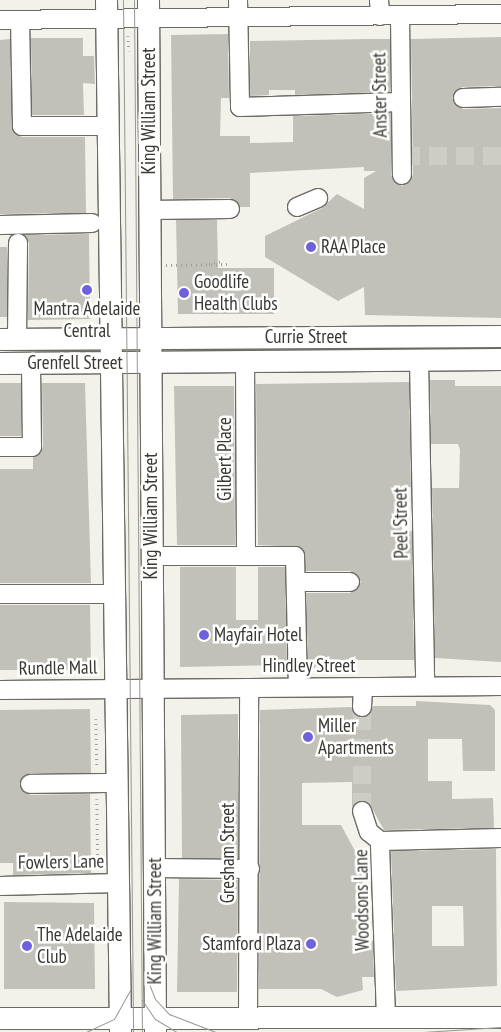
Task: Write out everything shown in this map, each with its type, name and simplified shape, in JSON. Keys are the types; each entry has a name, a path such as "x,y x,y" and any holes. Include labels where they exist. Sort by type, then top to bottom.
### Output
{"main road":[{"name":"King William Street","path":"106,10 116,594 120,1025"},
{"name":"King William Street","path":"149,10 155,1025"},
{"name":"Currie Street","path":"111,338 501,336"},
{"name":"Grenfell Street","path":"9,339 111,338"},
{"name":"Currie Street","path":"150,362 501,359"},
{"name":"Grenfell Street","path":"0,363 150,362"},
{"path":"0,1018 120,1025 155,1025 248,1018 501,1016"}],"street":[{"path":"238,0 240,107 401,102"},
{"path":"0,20 20,20 106,10 149,10 238,18 380,8 400,16 501,14"},
{"name":"Anster Street","path":"400,16 402,174"},
{"path":"20,20 22,126 108,126"},
{"path":"463,98 501,97"},
{"path":"296,207 318,198"},
{"path":"149,210 228,209"},
{"path":"0,225 92,223"},
{"path":"9,339 18,243"},
{"name":"Peel Street","path":"419,360 425,686"},
{"name":"Gilbert Place","path":"245,362 246,556"},
{"path":"0,447 32,447 31,363"},
{"path":"152,556 295,556 298,687"},
{"path":"296,582 350,582"},
{"path":"0,594 116,594"},
{"name":"Hindley Street","path":"117,689 501,686"},
{"path":"362,706 363,687"},
{"name":"Gresham Street","path":"248,1018 250,869 249,688"},
{"name":"Rundle Mall","path":"0,690 117,689"},
{"path":"30,784 118,783"},
{"path":"362,811 369,832 380,841"},
{"name":"Woodsons Lane","path":"386,1017 380,841 501,838"},
{"path":"155,868 250,869"},
{"name":"Fowlers Lane","path":"1,885 119,883"}],"path":[{"path":"128,36 129,51"},
{"path":"209,264 221,261"},
{"path":"150,263 231,264"}],"building":[{"path":"228,34 229,98 221,98 220,136 250,136 250,143 293,142 293,116 391,113 391,175 402,186 413,175 411,39 501,37 501,86 462,87 452,98 463,109 501,108 501,318 365,315 364,287 338,301 265,257 265,236 322,208 337,194 364,209 364,178 376,171 364,171 364,167 250,173 250,207 240,207 230,198 173,199 171,35"},
{"path":"31,38 83,38 83,56 94,56 95,84 83,83 84,115 32,115"},
{"path":"10,39 13,131 22,137 85,137 86,213 0,214 0,40"},
{"path":"390,39 390,92 295,95 295,90 269,90 269,95 250,96 250,41"},
{"path":"176,220 217,220 218,268 274,268 274,314 178,314"},
{"path":"89,234 90,319 28,320 29,243 25,235"},
{"path":"0,247 7,247 7,317 0,317"},
{"path":"430,380 455,380 455,386 501,386 501,662 435,658 432,488 459,488 460,450 458,444 431,444"},
{"path":"409,382 411,487 401,487 402,531 412,531 414,660 325,660 325,668 308,668 306,593 350,593 361,582 350,571 306,571 300,547 258,545 256,384"},
{"path":"0,383 21,383 21,436 0,436"},
{"path":"42,383 85,383 91,583 0,583 0,469 33,469 33,457 43,447"},
{"path":"174,386 234,386 235,545 177,545"},
{"path":"180,567 236,567 236,620 258,620 258,567 285,567 287,665 180,667"},
{"path":"0,605 90,605 91,666 88,670 0,670"},
{"path":"416,701 490,705 495,710 495,771 463,771 462,739 428,739 428,781 452,781 452,799 493,798 494,828 384,830 369,803 359,801 352,807 352,782 302,783 302,825 341,825 362,864 362,941 373,941 374,977 362,977 363,990 337,997 321,989 259,989 260,710 351,707 362,718 373,706 416,706"},
{"path":"90,709 91,773 30,773 19,784 30,795 90,794 91,873 13,875 13,863 0,863 0,710"},
{"path":"238,714 238,858 182,858 181,715"},
{"path":"496,849 497,986 396,991 391,851","holes":["432,906 463,906 464,946 432,946"]},
{"path":"179,879 238,880 237,992 177,992"},
{"path":"4,902 94,903 95,989 4,989"}],"tunnel":[{"path":"402,156 501,156"},
{"path":"362,707 362,811"}],"tram line":[{"path":"123,0 133,1032"},
{"path":"134,0 142,1032"},
{"path":"145,974 155,999 169,1014 216,1032"},
{"path":"86,1032 114,1019 130,990"},
{"path":"142,1000 155,1019 177,1032"},
{"path":"423,1032 501,1027"},
{"path":"285,1032 335,1032"}],"place":[{"name":"RAA Place","path":"311,247"},
{"name":"Mantra Adelaide Central","path":"87,290"},
{"name":"Goodlife Health Clubs","path":"184,293"},
{"name":"Mayfair Hotel","path":"204,635"},
{"name":"Miller Apartments","path":"308,737"},
{"name":"Stamford Plaza","path":"311,944"},
{"name":"The Adelaide Club","path":"27,946"}]}
